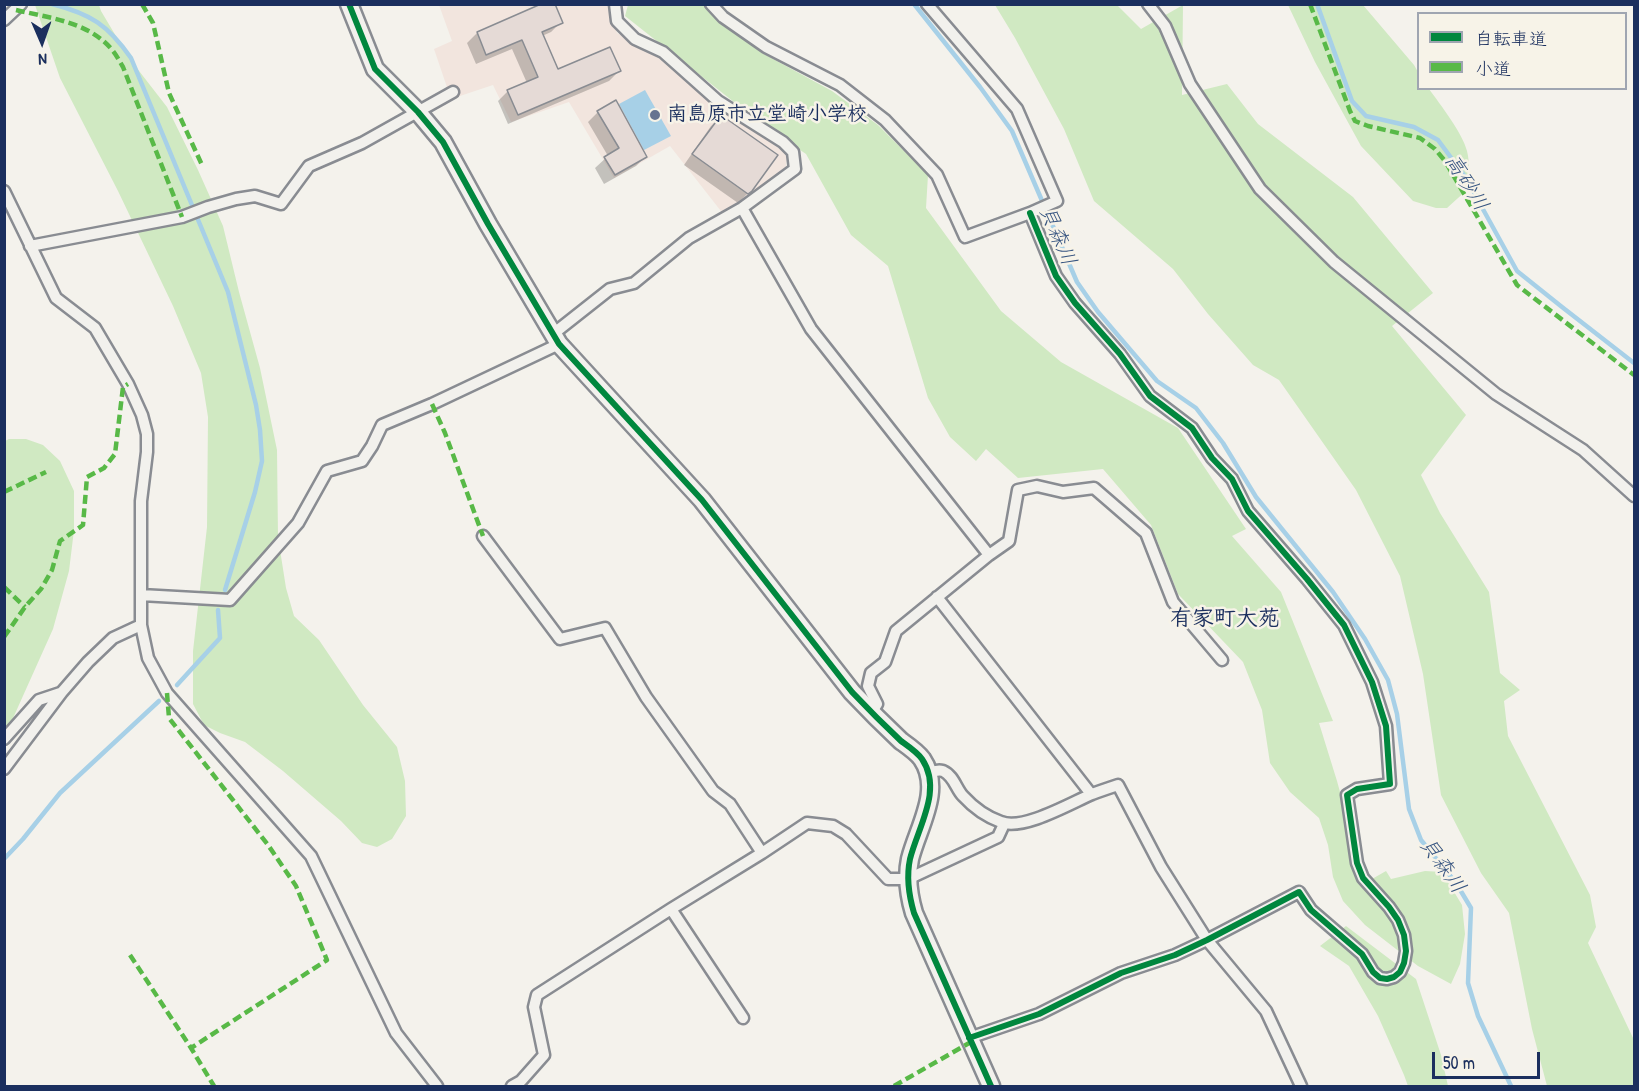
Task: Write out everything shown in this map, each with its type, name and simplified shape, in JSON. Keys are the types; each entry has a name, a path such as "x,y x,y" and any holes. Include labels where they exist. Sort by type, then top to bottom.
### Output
{"street":[{"path":"350,4 375,69 418,112 443,142 556,339 702,500 852,692 871,713 921,757 930,773 930,798 910,860 909,897 914,914 991,1086"},
{"path":"141,595 230,600 298,523 327,471 362,461 382,425 432,404 556,339 610,289 634,283 689,238 742,208 795,169 793,152 783,141 718,100 663,52 635,39 617,21 615,4"},
{"path":"711,4 723,16 765,46 840,85 885,120 937,175 965,237 1034,212 1057,201 1017,109 927,4"},
{"path":"1148,4 1165,26 1190,84 1260,189 1334,262 1496,394 1583,450 1635,496"},
{"path":"4,20 21,5"},
{"path":"30,246 187,215 236,199 255,196 281,204 309,166 362,143 453,92"},
{"path":"4,191 56,298 95,328 128,384 142,415 147,434 147,452 141,501 141,625 148,658 167,693 310,856 396,1033 437,1086"},
{"path":"742,208 811,329 989,555"},
{"path":"969,1038 1039,1014 1121,974 1175,955 1299,892 1311,910 1362,954 1373,972 1380,978 1394,977 1400,972 1406,951 1404,934 1398,920 1363,878 1357,863 1347,795 1357,789 1390,784 1386,726 1372,682 1344,625 1248,510 1232,479 1212,458 1192,428 1150,396 1120,354 1075,303 1056,276 1034,212"},
{"path":"871,713 877,704 868,686 871,673 885,662 896,631 1009,541 1018,490 1037,486 1063,492 1094,488 1146,533 1173,602 1222,660"},
{"path":"483,536 560,639 605,628 646,697 713,791 730,804 762,853"},
{"path":"937,597 1091,794"},
{"path":"4,769 62,692 88,662 113,638 141,625"},
{"path":"4,739 39,700 62,692"},
{"path":"930,773 943,771 951,777 962,795 989,817 1004,824 1018,824 1045,815 1074,804 1091,794 1118,785 1161,867 1207,940 1266,1011 1301,1086"},
{"path":"512,1086 521,1081 544,1055 534,1007 537,995 807,823 832,825 846,834 888,879 908,879 998,837 1004,824"},
{"path":"671,909 743,1018"}],"shaded area":[{"name":"南島原市立堂崎小学校","path":"439,5 608,5 617,33 661,57 723,109 787,154 786,169 724,215 670,146 614,178 569,102 511,122 493,85 451,99 434,49 452,41"}],"green space":[{"path":"35,5 99,5 129,58 167,107 223,226 260,368 277,450 278,537 286,588 294,616 319,640 363,705 397,747 405,781 406,816 392,839 377,847 362,843 341,821 245,742 204,725 193,704 193,651 207,527 208,417 201,373 173,306 60,78"},
{"path":"628,5 703,5 762,53 832,91 878,125 928,175 926,208 1001,311 1061,362 1178,428 1246,529 1232,536 1281,592 1333,721 1319,723 1365,883 1386,871 1391,879 1425,871 1442,872 1462,905 1465,934 1460,964 1451,984 1418,966 1365,925 1343,901 1333,877 1328,845 1319,818 1290,792 1270,763 1262,710 1243,662 1178,594 1151,525 1103,469 1018,478 986,449 976,461 950,437 928,398 888,266 851,235 806,154 758,121 625,16"},
{"path":"995,5 1117,5 1141,29 1183,5 1182,95 1227,84 1258,124 1353,197 1433,293 1392,326 1466,415 1421,475 1440,513 1489,592 1500,673 1520,690 1504,701 1508,736 1590,895 1596,927 1588,943 1634,1040 1634,1086 1547,1086 1532,1029 1509,913 1481,873 1441,795 1423,674 1400,576 1356,490 1279,380 1253,365 1208,314 1173,269 1094,201 1064,129"},
{"path":"1288,5 1363,5 1414,65 1417,70 1417,90 1430,90 1456,128 1467,151 1468,189 1447,208 1436,208 1413,201 1361,146 1315,62"},
{"path":"26,439 43,445 60,461 74,491 74,530 69,571 53,629 5,736 5,441"},
{"path":"1346,926 1416,979 1441,1055 1448,1086 1408,1086 1378,1016 1349,966 1320,946"}],"water":[{"path":"645,90 671,136 644,150 619,104"}],"building":[{"path":"541,4 555,4 563,23 542,32 558,69 610,47 621,71 518,115 507,90 538,77 522,40 486,55 477,32"},
{"path":"616,100 647,157 615,175 604,157 619,148 597,111"},
{"path":"721,115 778,155 748,194 692,154"}],"waterway":[{"path":"52,4 78,12 98,22 131,58 228,292 256,405 262,461 255,492 225,590"},
{"name":"貝森川","path":"914,4 1012,131 1077,282 1098,312 1157,381 1196,408 1223,443 1256,497 1333,592 1365,639 1388,680 1397,714 1409,809 1421,840 1456,883 1471,908 1468,983 1478,1016 1511,1086"},
{"name":"高砂川","path":"1317,4 1352,101 1366,116 1414,127 1438,140 1469,182 1517,271 1634,363"},
{"path":"177,685 220,638 218,610"},
{"path":"4,859 60,793 159,701"}],"marked path":[{"path":"142,4 153,23 169,93 202,165"},
{"path":"1310,4 1355,121 1420,138 1435,149 1445,161 1517,285 1634,375"},
{"path":"16,10 81,27 104,41 113,51 123,67 182,217"},
{"path":"4,637 41,589 52,570 60,541 83,525 87,477 104,468 115,454 123,387 128,384"},
{"path":"432,404 483,536"},
{"path":"4,492 46,472"},
{"path":"4,587 25,607"},
{"path":"167,693 169,718 268,845 296,886 327,960 191,1048"},
{"path":"130,955 214,1086"},
{"path":"894,1086 971,1042"}],"cycle path":[{"path":"349,4 375,69 418,112 443,142 488,224 559,344 702,500 852,692 922,759 928,771 930,796 910,859 908,880 911,900 914,913 991,1086"},
{"path":"969,1038 1039,1014 1121,973 1175,955 1299,892 1311,910 1362,954 1373,972 1380,978 1394,977 1400,972 1406,951 1404,935 1398,920 1363,878 1357,863 1347,795 1357,789 1390,784 1386,726 1372,682 1344,625 1248,511 1232,479 1212,458 1192,428 1150,396 1120,354 1075,303 1056,276 1030,213"}],"place":[{"name":"南島原市立堂崎小学校","path":"655,115"}],"district":[{"name":"有家町大苑","path":"1225,619"}]}
